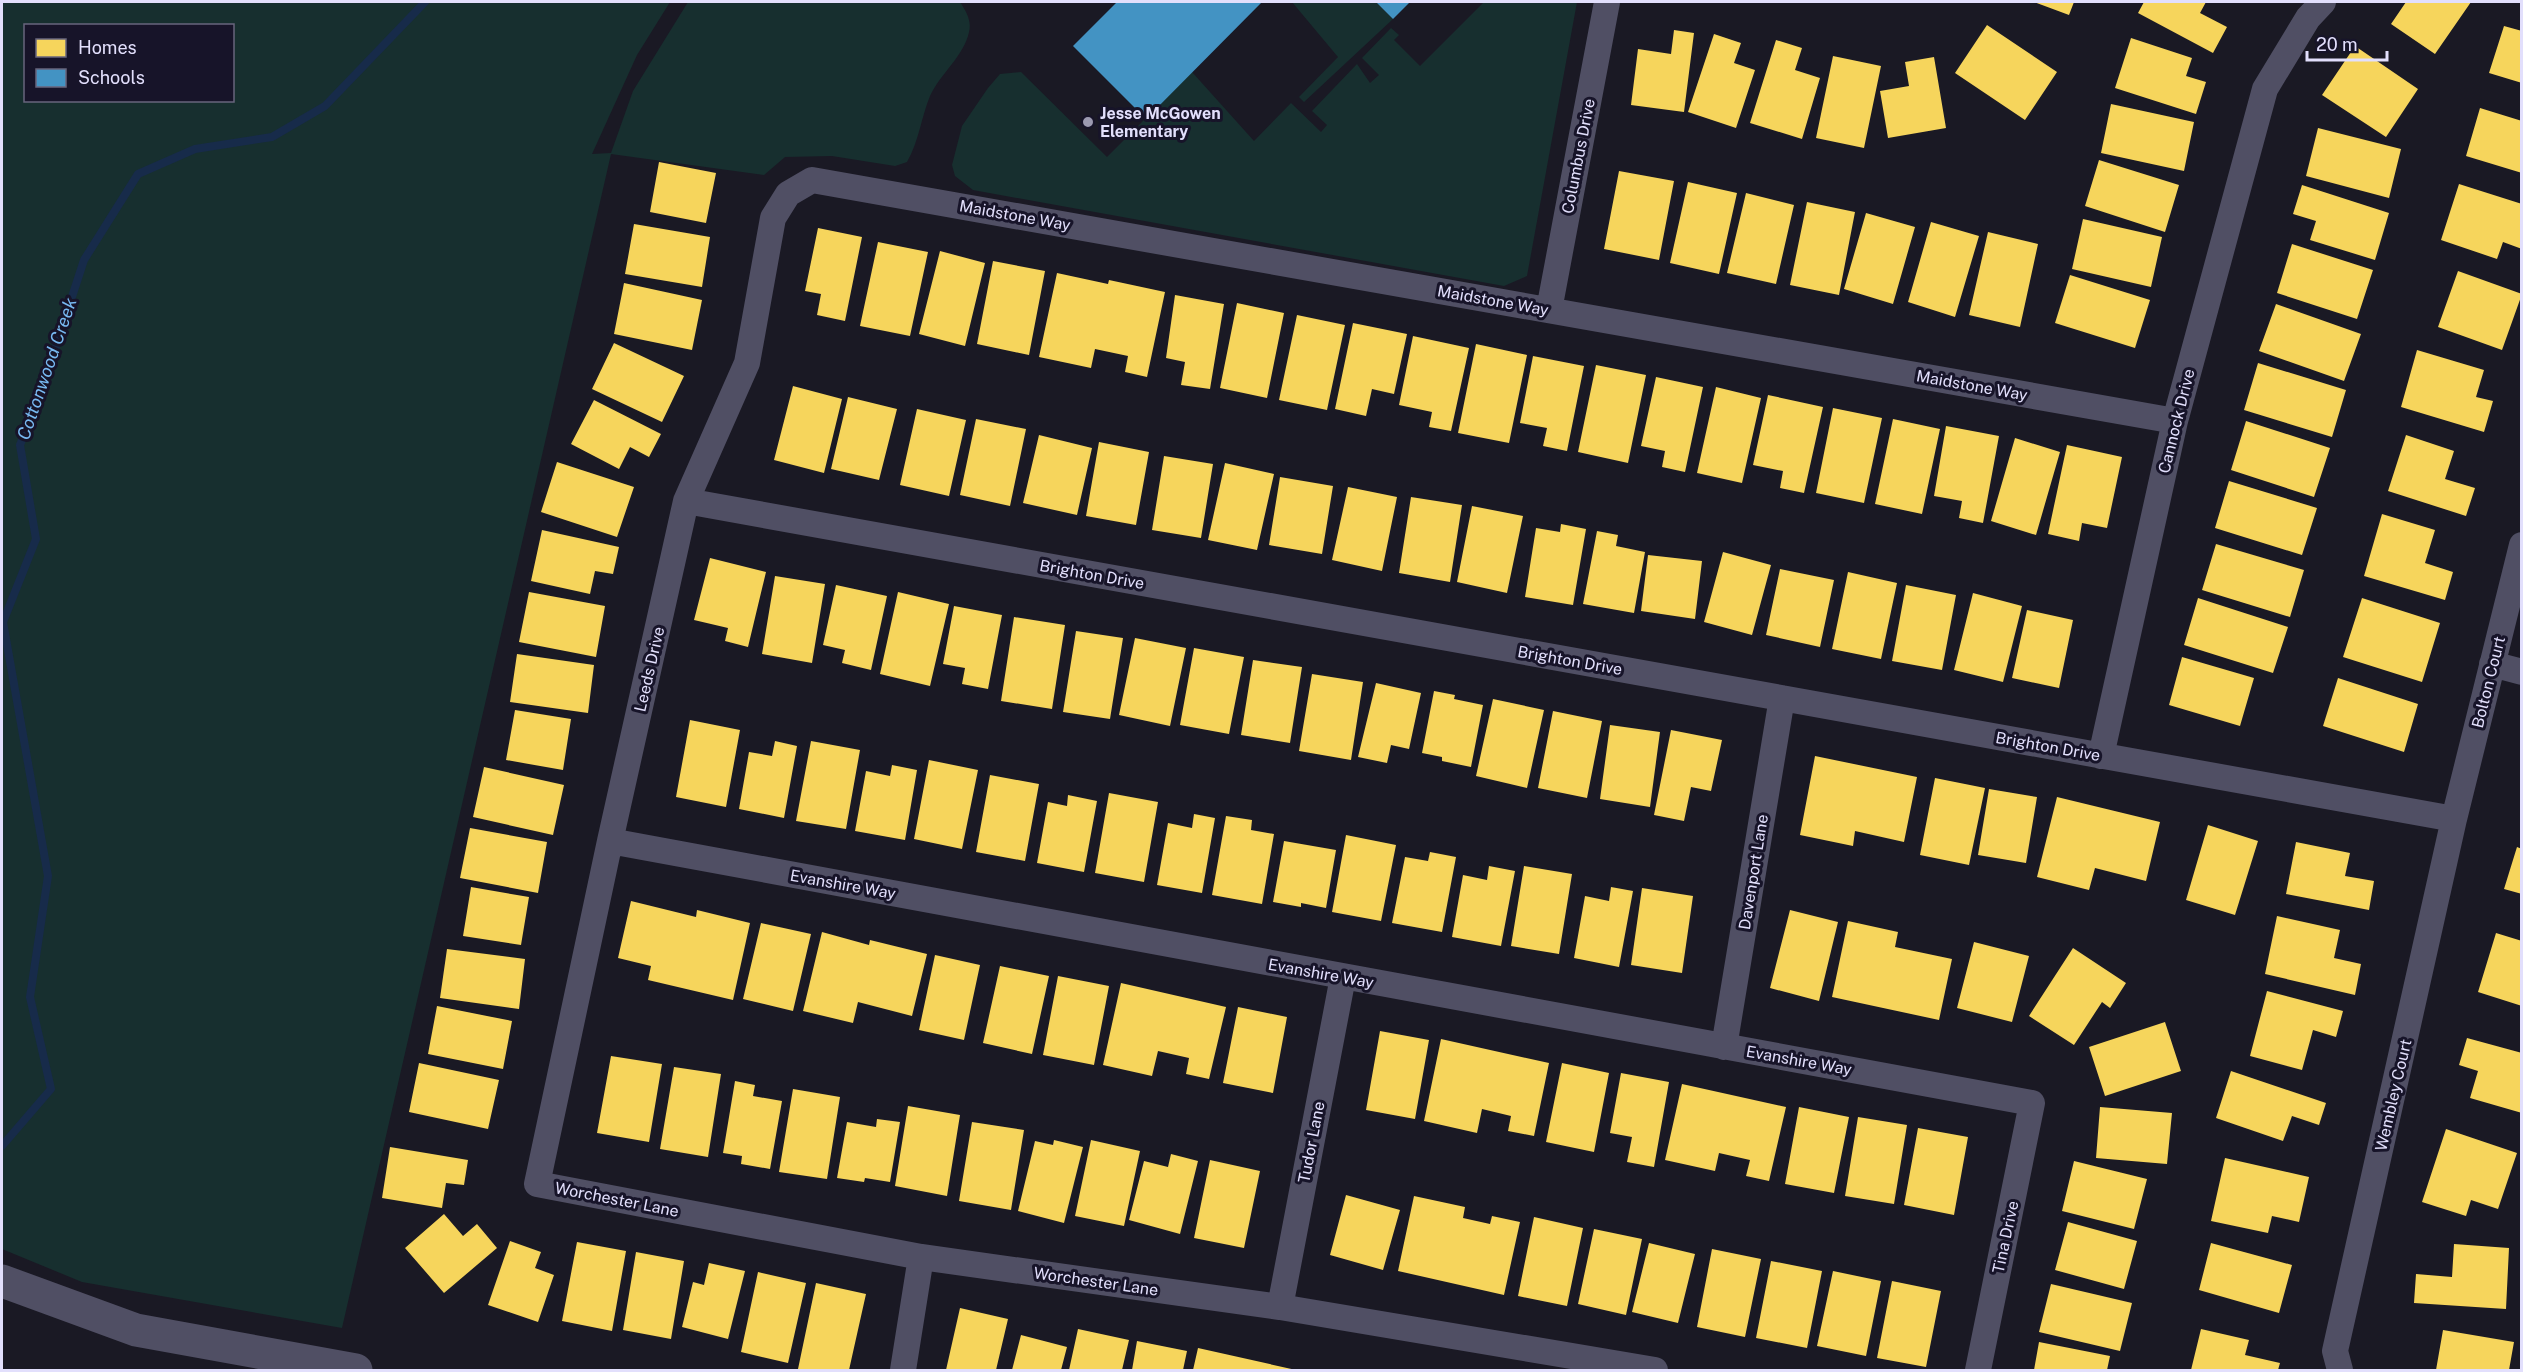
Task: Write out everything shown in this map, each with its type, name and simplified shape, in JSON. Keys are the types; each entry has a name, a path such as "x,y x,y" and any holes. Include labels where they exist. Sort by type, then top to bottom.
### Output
{"street":[{"name":"Columbus Drive","path":"1549,310 1607,2"},
{"name":"Cannock Drive","path":"2101,756 2175,421 2265,89 2308,18 2323,2"},
{"name":"Maidstone Way","path":"812,180 2175,421"},
{"name":"Leeds Drive","path":"537,1184 686,501 747,363 773,218 788,194 812,180"},
{"name":"Brighton Drive","path":"686,501 2454,819"},
{"name":"Bolton Court","path":"2454,819 2522,546"},
{"path":"2492,664 2522,672"},
{"name":"Davenport Lane","path":"1724,1047 1782,698"},
{"name":"Wembley Court","path":"2340,1371 2335,1351 2454,819"},
{"name":"Evanshire Way","path":"610,842 2032,1103"},
{"name":"Tudor Lane","path":"1280,1307 1343,976"},
{"name":"Tina Drive","path":"1978,1371 2032,1103"},
{"name":"Worchester Lane","path":"537,1184 921,1257 1280,1307 1656,1371"},
{"path":"903,1371 921,1257"},
{"path":"2,1281 136,1330 356,1371"}],"green space":[{"path":"2,2 670,2 637,55 592,154 611,153 633,91 688,2 960,2 969,20 969,32 962,49 930,96 907,162 895,166 832,156 785,157 764,175 611,154 342,1328 82,1282 2,1249"},
{"path":"1292,2 1376,2 1393,19 1304,102 1299,97 1338,57"},
{"path":"1484,2 1577,2 1527,276 1504,286 973,190 955,176 952,165 962,126 1000,74 1021,72 1107,157 1192,72 1254,141 1291,103 1321,132 1327,125 1312,111 1357,64 1370,83 1379,75 1362,58 1391,28 1399,35 1394,40 1420,66"}],"building: Homes":[{"path":"2034,2 2074,2 2069,15"},
{"path":"2144,2 2206,2 2200,13 2227,27 2213,53 2138,13"},
{"path":"2406,2 2471,2 2435,54 2391,24"},
{"path":"1987,25 2057,72 2025,120 1955,73"},
{"path":"2504,26 2522,31 2522,83 2489,73"},
{"path":"1674,30 1694,33 1684,112 1631,105 1638,49 1671,54"},
{"path":"1714,34 1741,43 1734,63 1755,70 1736,128 1688,112"},
{"path":"2131,38 2192,58 2186,76 2206,82 2196,114 2115,88"},
{"path":"1776,40 1802,48 1795,70 1820,78 1802,139 1750,123"},
{"path":"2355,46 2418,89 2386,137 2322,95"},
{"path":"1833,56 1881,66 1864,148 1816,138"},
{"path":"1934,57 1946,128 1888,138 1880,91 1909,86 1905,62"},
{"path":"2111,104 2194,122 2184,171 2101,153"},
{"path":"2480,108 2522,121 2522,173 2466,156"},
{"path":"2318,128 2401,149 2389,198 2306,176"},
{"path":"2099,160 2179,185 2165,232 2085,206"},
{"path":"659,162 716,173 706,223 650,212"},
{"path":"1619,171 1674,181 1659,260 1604,249"},
{"path":"1688,182 1737,193 1719,274 1670,263"},
{"path":"2459,184 2522,204 2522,249 2503,242 2497,259 2441,240"},
{"path":"2302,185 2389,213 2375,260 2310,240 2316,221 2293,214"},
{"path":"1746,193 1794,205 1776,284 1727,273"},
{"path":"1807,202 1855,212 1839,295 1790,285"},
{"path":"1866,213 1915,227 1893,304 1844,289"},
{"path":"2083,219 2162,237 2151,287 2072,269"},
{"path":"1931,222 1979,236 1955,317 1908,302"},
{"path":"634,224 710,237 702,287 625,274"},
{"path":"818,228 862,237 845,321 817,315 821,294 805,291"},
{"path":"1988,232 2038,244 2020,327 1969,315"},
{"path":"878,242 928,252 910,336 860,326"},
{"path":"2292,244 2373,270 2357,319 2277,293"},
{"path":"940,251 985,263 965,346 919,334"},
{"path":"993,261 1045,271 1029,355 977,344"},
{"path":"2458,271 2522,294 2502,350 2438,327"},
{"path":"1057,273 1108,284 1109,280 1165,292 1147,377 1125,372 1128,356 1095,349 1091,368 1039,357"},
{"path":"2070,275 2150,300 2135,348 2055,323"},
{"path":"624,283 702,300 692,350 614,334"},
{"path":"1175,295 1224,304 1210,389 1181,385 1185,362 1166,358"},
{"path":"1237,303 1284,313 1267,398 1220,388"},
{"path":"2276,304 2361,334 2344,381 2259,351"},
{"path":"1297,315 1345,325 1327,410 1279,400"},
{"path":"1353,323 1407,334 1394,394 1372,389 1366,416 1335,409"},
{"path":"1413,336 1469,348 1451,431 1429,427 1432,412 1399,405"},
{"path":"614,343 684,376 662,422 592,389"},
{"path":"1476,344 1527,355 1509,443 1458,433"},
{"path":"2417,350 2484,370 2476,397 2493,401 2484,432 2401,407"},
{"path":"1533,356 1584,366 1567,451 1543,446 1547,428 1520,423"},
{"path":"2258,363 2346,390 2332,437 2244,410"},
{"path":"1596,365 1646,375 1628,463 1578,452"},
{"path":"1656,377 1703,387 1685,472 1662,467 1665,451 1641,446"},
{"path":"793,386 842,399 824,473 774,460"},
{"path":"1716,387 1761,398 1742,483 1697,473"},
{"path":"1768,395 1823,407 1804,493 1780,488 1783,471 1753,465"},
{"path":"848,397 897,409 879,480 831,469"},
{"path":"594,400 661,434 649,457 630,447 619,469 571,444"},
{"path":"1833,408 1882,418 1864,503 1816,493"},
{"path":"917,409 966,420 949,496 900,485"},
{"path":"976,419 1026,429 1010,506 960,495"},
{"path":"1893,419 1940,429 1922,514 1875,504"},
{"path":"2246,421 2330,448 2314,497 2231,470"},
{"path":"1946,426 1999,436 1983,523 1959,518 1962,501 1934,496"},
{"path":"1039,435 1092,448 1077,515 1023,503"},
{"path":"2406,435 2454,451 2445,479 2475,488 2466,516 2388,491"},
{"path":"2015,438 2060,452 2036,535 1991,521"},
{"path":"1099,442 1149,452 1136,525 1086,516"},
{"path":"2067,445 2122,457 2107,528 2082,523 2079,541 2048,534"},
{"path":"1164,456 1213,464 1201,538 1152,530"},
{"path":"557,462 634,487 617,537 541,512"},
{"path":"1225,463 1274,474 1257,550 1208,540"},
{"path":"1280,477 1333,486 1322,554 1269,545"},
{"path":"2229,481 2317,508 2302,555 2215,528"},
{"path":"1348,487 1397,497 1382,571 1332,560"},
{"path":"1411,497 1462,505 1450,582 1399,573"},
{"path":"1472,506 1523,516 1507,593 1457,582"},
{"path":"2382,514 2435,530 2425,563 2453,572 2445,600 2364,576"},
{"path":"1561,524 1586,529 1573,605 1525,597 1536,528 1560,532"},
{"path":"542,530 619,547 613,574 595,571 590,594 531,581"},
{"path":"1597,531 1618,535 1616,546 1645,552 1634,613 1583,604"},
{"path":"2216,544 2304,570 2290,617 2202,590"},
{"path":"1723,552 1771,565 1752,635 1704,622"},
{"path":"1648,555 1702,561 1695,619 1641,611"},
{"path":"710,558 766,572 748,647 725,641 728,628 694,620"},
{"path":"1780,569 1834,580 1820,647 1766,635"},
{"path":"1848,572 1897,583 1881,659 1832,649"},
{"path":"775,576 825,584 812,663 762,654"},
{"path":"836,585 887,596 871,670 842,663 845,650 823,645"},
{"path":"1906,585 1956,595 1942,670 1892,661"},
{"path":"529,592 605,606 596,657 519,642"},
{"path":"898,592 949,604 930,686 880,674"},
{"path":"1973,593 2022,606 2003,682 1954,670"},
{"path":"2198,598 2288,627 2273,673 2184,645"},
{"path":"2362,598 2440,623 2422,682 2343,657"},
{"path":"954,606 1002,615 988,689 962,684 965,668 943,664"},
{"path":"2027,610 2073,620 2059,688 2012,678"},
{"path":"1014,617 1065,625 1052,709 1001,701"},
{"path":"1076,631 1123,638 1110,719 1063,712"},
{"path":"1135,638 1186,648 1170,726 1119,715"},
{"path":"1194,648 1244,657 1229,734 1180,725"},
{"path":"517,654 594,665 588,713 510,702"},
{"path":"2182,657 2254,678 2240,726 2169,705"},
{"path":"1253,660 1302,667 1290,743 1241,735"},
{"path":"1312,674 1363,682 1351,760 1299,751"},
{"path":"2338,678 2418,704 2404,752 2323,726"},
{"path":"1376,683 1421,693 1409,749 1391,745 1387,763 1358,757"},
{"path":"1434,691 1455,695 1454,699 1483,705 1471,767 1442,761 1442,757 1422,753"},
{"path":"1493,699 1544,710 1527,788 1476,776"},
{"path":"515,710 571,719 563,770 506,760"},
{"path":"1553,711 1602,721 1587,798 1538,788"},
{"path":"690,720 740,730 726,807 676,797"},
{"path":"1610,725 1660,732 1650,807 1600,799"},
{"path":"1671,730 1722,740 1711,791 1691,787 1684,821 1654,815"},
{"path":"775,741 797,746 784,818 739,809 749,752 772,756"},
{"path":"811,741 860,750 846,829 796,821"},
{"path":"1815,756 1917,777 1904,842 1855,831 1853,846 1800,835"},
{"path":"929,760 978,770 962,849 914,839"},
{"path":"892,765 917,770 905,840 855,831 866,771 890,776"},
{"path":"484,767 564,785 553,835 473,817"},
{"path":"990,775 1039,784 1025,861 976,852"},
{"path":"1935,778 1985,788 1969,865 1920,855"},
{"path":"1989,789 2037,797 2026,863 1978,855"},
{"path":"1109,793 1158,802 1144,882 1095,873"},
{"path":"1068,795 1097,801 1084,872 1037,863 1048,802 1067,806"},
{"path":"2057,797 2160,822 2146,881 2095,868 2089,890 2037,877"},
{"path":"1194,814 1215,818 1202,893 1157,885 1168,823 1192,828"},
{"path":"1226,816 1252,820 1251,830 1274,834 1262,904 1212,895"},
{"path":"2208,825 2258,841 2235,915 2186,900"},
{"path":"470,828 547,842 538,893 460,878"},
{"path":"1346,835 1396,845 1381,921 1332,912"},
{"path":"1284,841 1336,850 1326,908 1301,903 1301,907 1273,902"},
{"path":"2296,842 2350,853 2345,876 2374,881 2369,910 2286,894"},
{"path":"2517,847 2522,849 2522,894 2504,889"},
{"path":"1430,852 1456,857 1442,932 1392,923 1405,857 1428,861"},
{"path":"1489,866 1515,871 1501,946 1452,937 1463,875 1487,880"},
{"path":"1524,866 1572,874 1559,954 1511,946"},
{"path":"471,887 529,897 521,945 463,936"},
{"path":"1611,887 1633,891 1619,967 1574,958 1585,896 1609,901"},
{"path":"1642,888 1693,896 1682,973 1631,965"},
{"path":"631,901 696,917 697,910 750,923 733,1000 648,980 651,966 618,958"},
{"path":"1790,910 1838,922 1819,1001 1770,988"},
{"path":"2277,916 2340,930 2334,958 2361,964 2355,995 2265,974"},
{"path":"1848,921 1898,932 1895,947 1952,959 1939,1020 1832,997"},
{"path":"761,923 811,934 793,1011 743,999"},
{"path":"822,932 869,945 870,940 927,954 912,1016 858,1002 853,1023 803,1011"},
{"path":"2496,933 2522,941 2522,1006 2478,992"},
{"path":"1974,942 2029,956 2012,1022 1957,1008"},
{"path":"2073,948 2126,983 2110,1008 2102,1002 2074,1045 2029,1016"},
{"path":"447,949 525,959 519,1009 440,998"},
{"path":"935,955 980,965 964,1040 919,1030"},
{"path":"1000,966 1049,976 1032,1054 983,1043"},
{"path":"1058,976 1109,986 1094,1065 1043,1055"},
{"path":"1121,983 1226,1007 1209,1079 1186,1074 1189,1058 1158,1051 1152,1076 1103,1065"},
{"path":"2267,991 2343,1011 2336,1037 2313,1030 2302,1070 2250,1056"},
{"path":"437,1006 512,1021 503,1069 428,1054"},
{"path":"1238,1007 1287,1017 1273,1093 1223,1083"},
{"path":"2165,1022 2181,1071 2105,1096 2089,1047"},
{"path":"1380,1031 1429,1040 1415,1119 1366,1110"},
{"path":"2467,1038 2522,1053 2522,1113 2470,1098 2478,1071 2459,1065"},
{"path":"1441,1039 1549,1063 1534,1136 1508,1131 1511,1116 1482,1109 1477,1133 1424,1121"},
{"path":"611,1056 662,1064 649,1142 597,1133"},
{"path":"419,1063 499,1080 488,1129 409,1112"},
{"path":"1562,1063 1609,1073 1594,1152 1546,1142"},
{"path":"674,1067 721,1074 708,1157 660,1149"},
{"path":"2231,1071 2326,1103 2319,1125 2292,1116 2283,1141 2216,1118"},
{"path":"1621,1073 1669,1082 1654,1167 1627,1162 1632,1137 1610,1133"},
{"path":"735,1081 755,1085 753,1096 782,1101 770,1169 741,1164 742,1156 723,1153"},
{"path":"1682,1084 1786,1107 1769,1181 1746,1176 1750,1160 1719,1153 1715,1171 1665,1160"},
{"path":"793,1089 840,1097 827,1179 779,1172"},
{"path":"908,1106 960,1115 947,1196 895,1186"},
{"path":"1799,1107 1849,1117 1834,1193 1785,1184"},
{"path":"2100,1107 2172,1113 2167,1164 2096,1158"},
{"path":"1858,1117 1907,1125 1894,1204 1845,1196"},
{"path":"877,1119 900,1122 890,1182 865,1178 864,1182 837,1178 847,1122 876,1127"},
{"path":"972,1122 1024,1130 1011,1210 959,1201"},
{"path":"1918,1128 1968,1137 1954,1215 1904,1205"},
{"path":"2446,1129 2517,1153 2498,1209 2471,1200 2466,1216 2422,1202"},
{"path":"1054,1140 1083,1147 1064,1223 1018,1211 1035,1141 1053,1145"},
{"path":"1091,1140 1140,1151 1124,1226 1075,1216"},
{"path":"390,1147 468,1160 464,1185 446,1183 442,1208 382,1198"},
{"path":"1171,1154 1198,1161 1180,1234 1129,1220 1144,1161 1168,1167"},
{"path":"2225,1158 2309,1177 2299,1222 2272,1216 2268,1233 2211,1221"},
{"path":"1210,1160 1260,1171 1244,1248 1194,1238"},
{"path":"2074,1161 2147,1179 2134,1229 2062,1211"},
{"path":"1346,1195 1400,1210 1383,1270 1330,1255"},
{"path":"1414,1196 1465,1207 1463,1218 1490,1224 1492,1216 1520,1222 1504,1295 1398,1271"},
{"path":"444,1214 463,1236 477,1224 497,1248 444,1293 405,1248"},
{"path":"1534,1217 1583,1228 1567,1306 1518,1296"},
{"path":"2068,1222 2137,1241 2124,1289 2055,1270"},
{"path":"1594,1229 1642,1239 1626,1315 1578,1304"},
{"path":"510,1241 541,1252 535,1268 554,1275 538,1322 488,1305"},
{"path":"577,1242 626,1251 612,1331 562,1321"},
{"path":"1649,1243 1695,1254 1678,1323 1632,1312"},
{"path":"2211,1243 2292,1265 2279,1313 2199,1290"},
{"path":"2454,1244 2509,1248 2506,1309 2414,1303 2416,1274 2452,1277"},
{"path":"1712,1249 1761,1259 1745,1337 1697,1327"},
{"path":"636,1252 684,1261 671,1339 623,1330"},
{"path":"1771,1261 1822,1271 1807,1348 1756,1338"},
{"path":"709,1263 745,1271 728,1339 682,1327 693,1282 704,1285"},
{"path":"1833,1271 1881,1281 1866,1356 1817,1346"},
{"path":"758,1272 806,1283 788,1363 741,1352"},
{"path":"1892,1281 1941,1291 1926,1367 1877,1358"},
{"path":"816,1283 866,1294 849,1370 798,1369"},
{"path":"2051,1284 2132,1303 2120,1351 2039,1332"},
{"path":"960,1308 1008,1319 996,1370 946,1370"},
{"path":"1078,1329 1129,1340 1122,1370 1069,1370"},
{"path":"2201,1329 2249,1340 2245,1355 2280,1363 2278,1370 2191,1370"},
{"path":"2443,1330 2514,1342 2509,1370 2436,1370"},
{"path":"1021,1335 1067,1347 1061,1370 1012,1370"},
{"path":"1137,1341 1187,1351 1183,1370 1132,1370"},
{"path":"2039,1342 2110,1356 2107,1370 2034,1370"},
{"path":"1198,1348 1296,1370 1193,1370"}],"building: Schools":[{"path":"1117,2 1262,2 1146,119 1073,46"},
{"path":"1376,2 1410,2 1393,19"}],"waterway":[{"name":"Cottonwood Creek","path":"2,1146 51,1089 30,997 48,876 3,622 36,539 20,445 40,395 84,260 138,174 195,149 272,137 325,106 425,2"}],"place":[{"name":"Jesse McGowen Elementary","path":"1088,122"}]}
